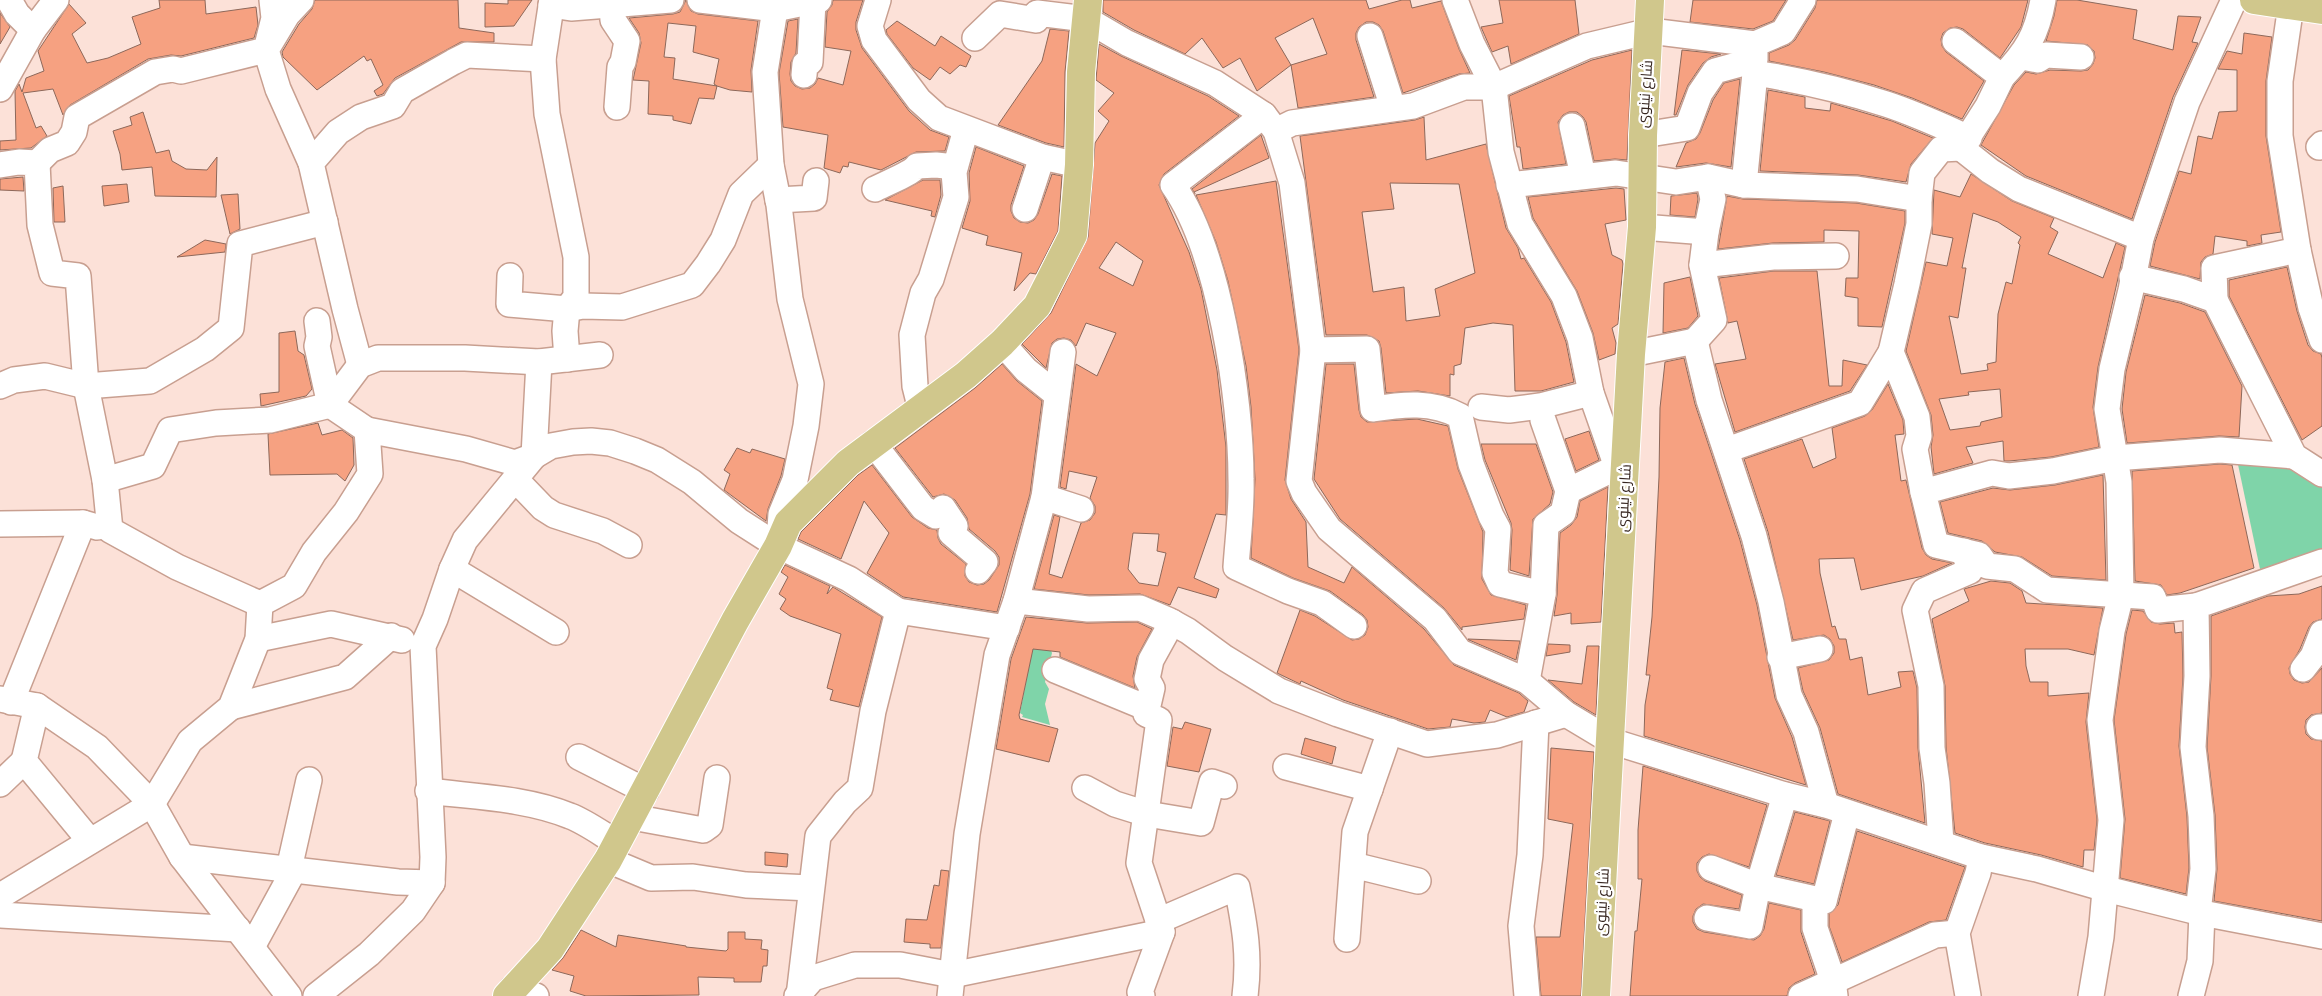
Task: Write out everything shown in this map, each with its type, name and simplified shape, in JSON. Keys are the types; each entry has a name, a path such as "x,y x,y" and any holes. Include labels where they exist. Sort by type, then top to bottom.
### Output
{"main road":[{"name":"شارع نينوى","path":"1596,996 1611,741 1621,470 1642,227 1643,135 1650,31 1650,0"},
{"path":"2254,0 2310,6"},
{"path":"524,994 550,949 613,852 692,700 778,546 788,523 848,463 966,375 1002,344 1037,306 1073,235 1079,166 1080,72 1087,9"}],"street":[{"path":"9,0 17,14 33,30"},
{"path":"0,89 33,30 56,0"},
{"path":"272,0 274,18 266,50 278,90 311,163 360,365"},
{"path":"110,530 105,480 86,386 78,276 52,273 40,225 37,163 50,150 67,144 74,132 77,117 155,72 173,69 181,71 266,50 287,15 301,0"},
{"path":"567,359 565,331 567,309 576,297 576,257 548,114 542,59 552,2 571,8 671,0"},
{"path":"700,0 741,3 775,9 816,1 810,62 804,64 804,75"},
{"path":"878,0 870,26 874,40 919,100 939,118 1042,157 1079,166"},
{"path":"1455,0 1472,44 1494,87 1501,152 1520,224 1564,296 1580,338 1591,393 1621,470 1568,491"},
{"path":"1643,135 1688,128 1700,93 1715,72 1755,59 1783,32 1803,0"},
{"path":"1727,450 1860,403 1891,352 1906,292 1919,224 1922,173 1937,152 1965,143 1988,106 2002,77 2022,57 2040,18 2043,0"},
{"path":"2091,996 2102,937 2111,820 2100,720 2112,632 2122,595 2119,482 2107,410 2112,369 2141,238 2187,102 2234,0"},
{"path":"612,6 613,20 627,42 624,62 620,67 617,107"},
{"path":"2310,6 2280,81 2280,136 2298,250 2311,308 2322,340"},
{"path":"775,9 766,72 771,165 778,200 790,299 811,384 806,426 795,480 781,514 778,546"},
{"path":"975,38 1000,14 1036,20 1037,13 1087,9 1127,43 1202,76 1270,123 1292,183 1313,350 1299,481 1304,494 1329,530 1435,619 1460,652 1526,681 1566,714 1611,741 1784,795 1837,809 1981,857 2037,869 2106,889 2200,912 2322,936"},
{"path":"1354,626 1322,603 1288,591 1236,567 1242,480 1237,417 1225,332 1198,231 1185,202 1173,185 1270,123 1292,123 1413,106 1464,87 1494,87 1587,46 1650,31 1755,59 1796,80 1889,105 1965,143 1990,171 2019,189 2141,238"},
{"path":"1370,36 1393,108"},
{"path":"1955,41 2002,77"},
{"path":"2022,57 2038,60 2046,55 2081,58"},
{"path":"311,163 338,132 361,117 393,106 402,91 452,62 467,56 542,59"},
{"path":"1744,185 1755,59"},
{"path":"1572,126 1583,176"},
{"path":"920,410 915,386 912,335 923,293 931,279 956,197 955,167 966,129"},
{"path":"1025,209 1042,157"},
{"path":"0,165 19,162 37,163"},
{"path":"510,276 509,304 567,309 583,306 622,307 692,285 723,240 741,194 771,165"},
{"path":"875,189 897,177 913,172 917,166 955,167"},
{"path":"1509,185 1616,174 1676,182 1708,176 1744,185 1857,188 1919,199"},
{"path":"1631,354 1695,341 1714,320 1702,265 1713,199 1708,176"},
{"path":"778,200 814,198 816,181"},
{"path":"0,386 14,380 46,376 86,386 150,381 205,349 231,328 240,244 324,222"},
{"path":"1642,227 1706,232"},
{"path":"2294,456 2215,300 2214,268 2298,250"},
{"path":"1702,265 1773,257 1836,256"},
{"path":"2132,278 2184,289 2215,300"},
{"path":"317,321 319,337 316,346 330,404 367,430 466,449 515,463 534,456 551,446 591,441 610,443 657,460 692,482 740,521 778,546 849,579 898,611 1007,628"},
{"path":"1695,341 1710,400 1727,450 1768,593 1789,696 1806,732 1837,809 1824,901"},
{"path":"1002,344 1026,370 1056,394"},
{"path":"1313,350 1367,349 1373,409 1405,404 1434,407 1460,416 1471,464 1498,529 1495,573 1497,579 1500,584 1543,594"},
{"path":"951,985 967,834 997,655 1016,601 1044,497 1063,352"},
{"path":"1891,352 1918,417 1919,436 1915,449 1936,545 1979,555 1987,566 2015,569 2047,590 2153,597 2158,610 2196,606 2322,562"},
{"path":"105,480 153,466 170,430 216,422 270,420 330,404 360,365 378,358 465,358 539,362 600,355"},
{"path":"316,996 369,954 413,910 432,883 433,857 428,791 422,646 435,619 452,568 465,540 534,456 539,362"},
{"path":"1481,407 1509,410 1540,406 1591,393"},
{"path":"1526,681 1543,594 1546,525 1563,513 1568,491 1543,420"},
{"path":"260,604 294,586 314,552 346,512 370,474 367,430"},
{"path":"873,443 922,508 936,516 943,508 955,526 950,533 986,562 978,571"},
{"path":"1923,492 1992,473 2009,476 2053,471 2115,458 2220,450 2294,456 2322,474"},
{"path":"516,480 543,508 554,515 602,531 629,545"},
{"path":"1044,497 1081,509"},
{"path":"0,524 83,523 110,530 177,567 260,604"},
{"path":"83,523 6,700 37,706 97,747 152,804 182,857 289,996"},
{"path":"1941,844 1937,783 1932,748 1931,686 1914,610 1924,591 1970,571 1964,551"},
{"path":"452,568 556,632"},
{"path":"1016,601 1088,609 1140,608 1188,631 1225,658 1279,691 1428,744 1496,736 1566,714"},
{"path":"231,707 258,639 260,604"},
{"path":"2191,996 2200,961 2200,912 2203,869 2201,816 2193,747 2197,676 2196,606"},
{"path":"806,991 811,888 818,836 845,802 860,788 873,711 898,611"},
{"path":"1142,996 1140,992 1160,926 1140,863 1159,720 1146,714 1152,688 1147,679 1151,660 1172,622"},
{"path":"258,639 331,624 391,636 422,646"},
{"path":"2303,669 2313,656 2322,633"},
{"path":"0,896 152,804 190,741 231,707 345,677 391,636"},
{"path":"1780,657 1820,649"},
{"path":"1055,670 1147,708"},
{"path":"0,784 24,761 37,706"},
{"path":"1527,996 1521,926 1530,855 1536,723"},
{"path":"1347,939 1355,832 1390,731"},
{"path":"579,757 646,791"},
{"path":"24,761 90,842"},
{"path":"1286,767 1370,789"},
{"path":"632,817 704,830 710,825 718,778"},
{"path":"294,870 291,860 309,780"},
{"path":"1085,788 1100,794 1115,804 1147,814 1201,823 1212,782 1224,786"},
{"path":"428,791 511,801 551,808 572,816 613,852 651,878 693,877 746,885 811,888"},
{"path":"1706,918 1750,926 1758,886 1784,795"},
{"path":"182,857 398,882 432,883"},
{"path":"1968,996 1957,933 1978,872 1981,857"},
{"path":"1353,865 1418,881"},
{"path":"1711,868 1758,886 1824,901"},
{"path":"245,938 294,870"},
{"path":"806,991 855,965 900,965 951,985 1160,926 1237,887 1246,932 1248,959 1245,996"},
{"path":"1824,901 1815,902 1815,928 1834,988"},
{"path":"0,915 245,938"},
{"path":"1801,996 1834,988 1935,935 1957,933"}],"green space":[{"path":"2236,455 2286,458 2322,484 2322,554 2260,569"},
{"path":"1038,619 1052,653 1045,682 1049,689 1045,704 1050,725 1022,717 1023,715 1020,713"}],"building":[{"path":"159,0 205,0 206,14 256,7 258,25 254,38 181,56 171,55 148,59 70,105 63,115 53,89 23,93 36,128 41,126 47,136 31,148 0,150 0,141 16,140 15,91 19,84 22,92 26,78 44,71 38,51 69,4 86,23 72,34 87,63 108,58 141,44 132,17 160,8"},
{"path":"315,0 458,0 459,28 494,33 494,42 461,42 395,78 383,94 377,96 374,91 383,85 371,59 367,61 364,56 317,90 283,57 282,52 299,24 312,9"},
{"path":"508,0 532,0 514,26 485,27 485,3 508,4"},
{"path":"686,0 691,11 698,14 758,21 751,70 752,92 730,90 717,86 714,99 699,98 691,124 673,120 673,116 648,114 649,81 633,80 641,43 639,33 629,18 680,12","holes":["668,23 696,26 693,52 719,59 714,84 717,86 673,79 675,58 664,57"]},
{"path":"833,0 863,0 856,22 856,30 862,48 909,111 930,130 949,137 945,151 916,152 881,170 849,162 848,167 843,166 840,173 824,168 828,135 783,127 779,73 788,21 798,19 796,53 791,62 790,74 791,81 795,86 802,89 810,88 818,78 843,85 851,51 825,47 827,12"},
{"path":"1103,0 1366,0 1369,9 1402,0 1410,0 1412,8 1441,1 1470,73 1459,74 1403,93 1383,31 1379,25 1373,22 1366,22 1359,27 1356,33 1356,40 1374,97 1298,108 1291,65 1257,91 1240,58 1223,68 1202,38 1185,54 1134,30 1103,12","holes":["1313,18 1327,54 1291,65 1275,38"]},
{"path":"1499,0 1575,0 1579,34 1511,64 1508,46 1492,52 1481,27 1503,23"},
{"path":"1693,0 1786,0 1773,21 1753,29 1690,22"},
{"path":"1817,0 2028,0 2021,27 2000,58 1963,29 1957,27 1950,28 1943,33 1941,39 1942,46 1946,52 1984,81 1962,119 1912,98 1874,85 1824,72 1769,61 1769,53 1789,45 1795,40 1815,8"},
{"path":"2057,0 2077,0 2137,10 2133,39 2173,50 2178,16 2201,17 2192,42 2198,43 2173,97 2132,219 2026,176 1981,145 2014,85 2026,72 2036,74 2050,70 2081,71 2088,70 2093,64 2095,58 2094,51 2088,45 2046,41"},
{"path":"0,13 10,27 0,44"},
{"path":"897,21 935,46 941,36 971,56 966,67 960,65 950,74 940,67 930,80 913,68 887,34 886,30"},
{"path":"1050,29 1069,31 1065,72 1064,147 1046,143 998,125 1042,61"},
{"path":"2244,33 2272,37 2266,81 2266,136 2281,232 2261,235 2262,243 2247,246 2247,241 2215,236 2213,254 2205,257 2201,262 2200,279 2150,266 2155,242 2179,171 2191,174 2198,136 2212,139 2219,112 2237,111 2237,70 2218,69 2227,51 2242,54"},
{"path":"1099,44 1208,96 1239,116 1164,174 1159,185 1189,252 1201,289 1217,370 1226,447 1226,515 1216,514 1194,578 1219,589 1216,598 1178,587 1170,605 1140,594 1089,595 1034,589 1054,515 1060,517 1049,574 1062,578 1081,523 1090,520 1095,513 1095,506 1090,498 1097,477 1069,471 1066,489 1060,487 1076,364 1097,376 1116,333 1086,323 1076,346 1071,340 1064,338 1057,339 1052,343 1046,368 1022,344 1051,313 1088,237 1095,143 1109,121 1098,111 1114,93 1096,80","holes":["1116,242 1143,261 1133,286 1099,268","1133,533 1159,534 1157,551 1166,553 1158,586 1139,583 1128,569"]},
{"path":"1632,50 1627,160 1594,161 1586,122 1577,112 1569,112 1563,115 1558,122 1566,164 1523,169 1520,147 1517,147 1509,96 1592,60"},
{"path":"1682,50 1721,54 1711,57 1703,63 1688,85 1676,115 1674,115"},
{"path":"1740,79 1731,167 1706,163 1676,167 1686,143 1696,139 1700,133 1713,100 1724,83"},
{"path":"1768,90 1805,97 1805,108 1830,111 1831,103 1892,121 1933,138 1911,164 1906,182 1858,175 1760,171"},
{"path":"143,112 156,153 169,150 172,161 186,169 207,170 217,157 216,197 155,196 152,167 122,170 120,154 113,131 132,125 130,117"},
{"path":"1424,117 1426,160 1486,144 1506,228 1518,248 1521,259 1524,258 1551,302 1566,342 1574,382 1541,391 1515,391 1513,325 1493,323 1465,328 1461,364 1454,366 1454,375 1450,374 1450,396 1418,391 1386,393 1379,341 1367,335 1326,335 1300,136 1415,120","holes":["1390,183 1459,184 1475,273 1435,289 1440,316 1406,321 1404,287 1373,292 1362,212 1394,209"]},
{"path":"1261,135 1269,158 1194,192 1195,194 1192,189"},
{"path":"976,147 1024,166 1011,205 1014,218 1020,222 1028,223 1034,220 1038,214 1052,174 1062,176 1058,231 1036,274 1030,273 1014,291 1022,253 986,245 988,236 962,228 970,201 969,173"},
{"path":"1971,174 2012,201 2054,218 2050,227 2058,232 2048,254 2103,278 2116,243 2125,247 2098,367 2093,407 2099,447 2051,457 2004,461 2003,441 1966,447 1973,463 1934,474 1931,447 1933,435 1931,415 1906,351 1926,262 1947,266 1953,238 1932,234 1934,190 1960,197","holes":["1973,213 1998,222 2021,237 2018,243 2020,245 2012,284 2006,282 1998,314 1996,362 1987,364 1988,370 1961,374 1949,316 1958,318 1966,268 1962,268","2000,389 2002,417 1981,422 1980,426 1950,430 1939,399 1969,395 1968,392"]},
{"path":"23,177 24,191 0,190 0,179"},
{"path":"923,180 940,180 941,195 935,217 931,216 932,211 885,200"},
{"path":"1276,181 1299,350 1285,480 1291,499 1306,522 1308,567 1344,583 1352,567 1424,629 1454,665 1519,693 1528,701 1524,712 1507,717 1490,710 1485,722 1474,723 1452,719 1450,727 1428,729 1343,700 1301,681 1300,684 1277,673 1300,610 1315,616 1352,640 1359,639 1365,635 1368,627 1367,620 1363,615 1330,591 1293,578 1251,558 1255,479 1251,407 1246,366 1228,281 1216,242 1196,195"},
{"path":"127,184 129,202 104,206 102,186"},
{"path":"63,186 65,222 54,222 53,188"},
{"path":"1616,188 1624,189 1626,220 1605,224 1612,255 1622,260 1623,264 1618,324 1612,328 1616,343 1615,354 1599,360 1593,333 1577,291 1533,218 1528,197"},
{"path":"1697,193 1695,217 1670,215 1671,196"},
{"path":"238,194 240,229 230,234 221,195"},
{"path":"1727,196 1743,199 1856,203 1905,211 1905,223 1882,327 1858,326 1858,298 1845,296 1846,278 1858,278 1859,231 1824,230 1824,242 1773,243 1718,249"},
{"path":"205,240 226,244 225,252 177,257"},
{"path":"2287,267 2297,311 2308,345 2313,351 2321,354 2322,358 2322,426 2302,440 2229,296 2229,280"},
{"path":"1774,271 1817,271 1829,386 1842,386 1843,360 1867,365 1850,391 1735,432 1715,364 1746,359 1737,321 1728,323 1719,278"},
{"path":"1690,277 1698,316 1688,328 1663,333 1664,283"},
{"path":"2145,295 2180,303 2205,312 2242,386 2239,437 2219,436 2127,443 2122,409 2126,372"},
{"path":"295,331 298,351 304,355 312,389 306,396 261,406 260,394 279,392 279,333"},
{"path":"1684,358 1695,404 1740,540 1757,605 1775,698 1792,737 1806,785 1644,736 1645,705 1650,675 1646,675 1652,617 1659,477 1660,408 1665,362"},
{"path":"1002,364 1017,381 1042,401 1030,494 997,612 903,597 867,573 889,533 864,501 841,559 798,539 801,532 858,475 872,465 912,517 928,528 937,530 941,544 966,564 965,576 969,582 977,585 984,584 989,580 999,565 999,557 995,551 969,529 967,518 955,500 944,494 933,497 895,448 975,388"},
{"path":"1326,364 1354,364 1359,410 1361,417 1367,422 1417,419 1448,426 1458,469 1483,532 1482,579 1491,595 1526,605 1524,619 1462,627 1462,630 1444,608 1340,519 1314,479"},
{"path":"1888,384 1903,420 1904,434 1895,435 1901,481 1906,480 1922,548 1926,555 1932,559 1952,563 1923,576 1861,590 1854,558 1819,559 1820,573 1832,627 1835,626 1839,639 1846,639 1850,660 1862,657 1868,695 1901,687 1898,672 1913,671 1917,688 1918,748 1925,823 1838,794 1820,728 1803,691 1798,668 1829,660 1834,653 1834,646 1830,639 1824,635 1793,640 1768,532 1744,459 1802,439 1813,468 1836,458 1832,428 1865,416 1872,410"},
{"path":"318,423 322,435 342,430 353,438 354,465 345,481 337,474 270,475 268,434"},
{"path":"1589,431 1599,460 1576,471 1565,439"},
{"path":"1481,444 1536,444 1553,492 1550,504 1533,519 1529,576 1510,570 1511,523 1485,460"},
{"path":"737,448 750,453 752,449 785,459 781,476 768,509 766,521 724,490 730,474 724,470"},
{"path":"2220,464 2232,465 2254,568 2180,593 2167,595 2161,585 2135,581 2132,471"},
{"path":"2103,475 2106,580 2052,576 2022,557 1995,552 1982,541 1948,533 1940,502 1993,488 2010,490 2055,485"},
{"path":"1608,487 1601,622 1571,624 1571,613 1554,616 1560,533 1571,525 1577,517 1580,501"},
{"path":"785,565 830,586 827,594 833,587 882,617 859,707 830,700 833,690 827,688 841,634 790,616 780,609 786,599 779,594 788,577 781,572"},
{"path":"1991,581 2010,583 2022,591 2026,603 2103,608 2094,655 2068,649 2025,649 2026,666 2030,682 2048,682 2048,696 2089,693 2086,722 2097,820 2094,850 2084,850 2083,867 2041,855 1985,843 1955,833 1946,747 1945,686 1932,619 1969,601 1964,589"},
{"path":"2322,586 2322,619 2313,622 2309,627 2300,649 2289,668 2294,680 2302,683 2309,682 2322,668 2322,713 2311,715 2306,720 2305,727 2306,734 2311,739 2322,741 2322,921 2214,901 2217,869 2215,815 2207,747 2211,676 2211,616 2268,596 2299,594"},
{"path":"2132,610 2143,611 2151,622 2160,624 2174,623 2175,633 2182,632 2183,676 2179,746 2187,817 2189,868 2186,894 2120,878 2125,819 2114,720 2126,634"},
{"path":"1026,617 1087,623 1137,622 1152,629 1137,657 1133,676 1135,688 1060,657 1060,652 1033,649 1019,715 1020,719 1058,729 1049,762 996,749 1011,659"},
{"path":"1469,640 1520,641 1516,660"},
{"path":"1548,644 1570,645 1570,652 1546,656"},
{"path":"1587,646 1599,646 1596,715 1574,702 1548,680 1582,684"},
{"path":"1185,722 1211,729 1199,772 1167,766 1173,727 1182,729"},
{"path":"1305,738 1336,747 1332,764 1301,754"},
{"path":"1551,748 1594,752 1581,996 1541,996 1536,937 1560,937 1573,824 1548,819"},
{"path":"1643,766 1767,805 1749,867 1709,854 1702,857 1697,863 1697,871 1705,881 1742,895 1739,909 1703,904 1696,909 1693,922 1697,929 1704,932 1754,940 1760,936 1764,929 1769,903 1801,910 1801,932 1815,974 1795,983 1789,988 1787,996 1630,996 1635,931 1637,931 1642,879 1638,879 1638,830"},
{"path":"1795,812 1830,821 1814,884 1776,875"},
{"path":"1857,831 1965,867 1946,920 1929,922 1842,962 1829,926 1829,914 1838,905"},
{"path":"765,852 788,854 787,867 765,865"},
{"path":"941,870 949,871 941,948 930,948 930,944 904,942 906,919 927,920 934,885 939,886"},
{"path":"581,930 616,947 618,935 686,947 726,951 728,949 728,932 745,932 745,939 762,940 761,949 768,950 767,966 763,966 761,982 734,982 734,978 698,977 699,995 586,996 570,991 574,976 552,970 563,958"}]}
